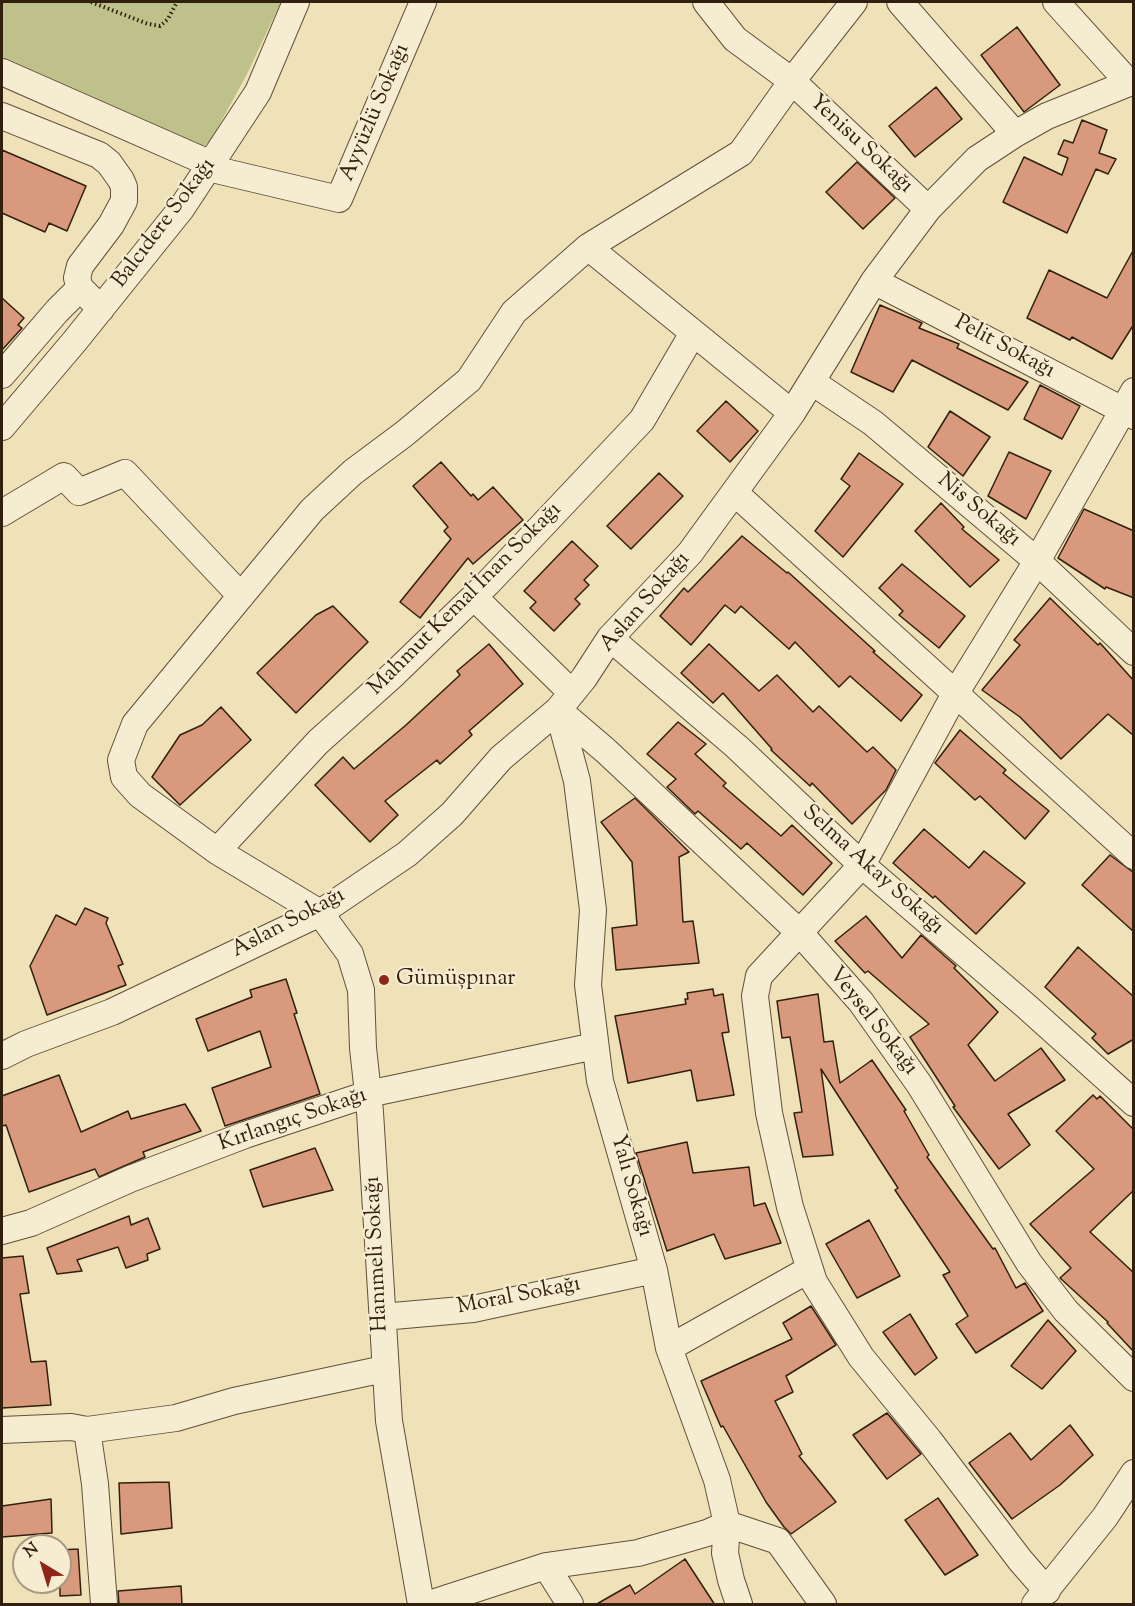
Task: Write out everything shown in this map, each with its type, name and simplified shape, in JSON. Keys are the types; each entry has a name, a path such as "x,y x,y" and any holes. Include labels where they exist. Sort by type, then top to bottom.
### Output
{"street":[{"name":"Balcıdere Sokağı","path":"2,427 181,209 258,92 296,2"},
{"name":"Ayyüzlü Sokağı","path":"209,166 339,200 423,2"},
{"name":"Yenisu Sokağı","path":"706,2 735,39 792,81 928,209"},
{"path":"320,913 217,851 140,795 124,777 121,760 135,724 312,510 353,472 404,434 469,380 514,312 588,247 741,153 792,81 854,2"},
{"path":"900,2 1015,134"},
{"path":"1056,2 1131,83"},
{"path":"2,72 209,166"},
{"name":"Aslan Sokağı","path":"2,1056 112,1012 320,913 407,854 452,814 501,758 565,702 610,638 690,553 792,413 874,280 928,209 977,159 1015,134 1047,116 1131,83"},
{"path":"2,116 99,155 109,163 121,180 124,188 124,201 111,225 80,266 77,278 80,288 101,309"},
{"path":"588,247 792,413"},
{"name":"Pelit Sokağı","path":"874,280 1130,406"},
{"path":"2,375 80,288"},
{"name":"Mahmut Kemal İnan Sokağı","path":"217,851 318,742 474,597 642,420 693,333"},
{"name":"Nis Sokağı","path":"812,382 873,423 1037,561 1134,652"},
{"path":"1130,406 955,694 862,865 759,976 755,996 769,1113 790,1207 814,1282 861,1358 929,1440 1020,1560 1041,1598 1105,1517 1134,1473"},
{"path":"2,513 64,476 79,492 125,473 241,596"},
{"path":"735,493 1134,856"},
{"name":"Veysel Sokağı","path":"474,597 606,751 800,933 861,1002 919,1084 1029,1263 1066,1311 1134,1378"},
{"name":"Selma Akay Sokağı","path":"610,638 737,747 862,865 1026,1006 1134,1103"},
{"name":"Yalı Sokağı","path":"565,702 593,910 588,985 600,1081 654,1270 669,1348 717,1480 727,1524 725,1553 739,1605"},
{"name":"Hanımeli Sokağı","path":"320,913 350,954 362,990 363,1048 368,1095 384,1369 389,1421 421,1605"},
{"name":"Kırlangıç Sokağı","path":"2,1231 31,1223 130,1179 235,1139 368,1095 595,1046"},
{"path":"669,1348 810,1269"},
{"name":"Moral Sokağı","path":"382,1317 473,1309 654,1270"},
{"path":"2,1430 71,1427 87,1430 176,1418 234,1401 384,1369"},
{"path":"87,1430 95,1484 104,1605"},
{"path":"429,1605 546,1566 638,1553 707,1533 727,1524 778,1541 823,1605"},
{"path":"546,1566 570,1605"}],"path":[{"path":"91,2 148,24 160,26 168,19 177,2"}],"green space":[{"path":"2,2 281,2 247,74 211,140 204,146 196,145 2,61"}],"building":[{"path":"1017,27 1060,85 1024,112 981,55"},
{"path":"936,87 962,119 915,157 889,126"},
{"path":"1082,120 1107,130 1099,153 1116,159 1108,174 1096,169 1067,233 1003,202 1024,157 1062,175 1068,158 1058,154 1064,140 1073,143"},
{"path":"2,150 86,186 67,231 49,223 45,232 2,213"},
{"path":"857,162 895,198 863,229 826,192"},
{"path":"1134,249 1134,324 1112,359 1072,337 1070,340 1027,318 1049,270 1107,298"},
{"path":"2,298 24,318 18,325 22,328 2,350"},
{"path":"880,305 922,323 919,328 959,344 957,348 1028,382 1008,410 912,360 893,392 851,372"},
{"path":"1040,385 1080,406 1062,439 1024,419"},
{"path":"726,401 758,431 730,462 697,431"},
{"path":"950,411 990,437 963,476 928,447"},
{"path":"1009,452 1051,471 1026,519 988,496"},
{"path":"859,453 903,484 843,557 815,531 850,486 841,479"},
{"path":"441,462 471,496 473,494 478,500 493,487 523,520 473,564 468,558 420,618 400,602 451,539 444,531 448,527 413,486"},
{"path":"659,473 683,496 631,549 607,526"},
{"path":"941,503 964,527 962,529 999,560 970,587 915,531"},
{"path":"1084,509 1134,531 1134,598 1106,587 1105,589 1058,558"},
{"path":"742,536 788,572 922,695 901,721 850,676 839,687 795,642 789,649 741,606 735,613 725,605 691,645 660,616 684,588 688,592"},
{"path":"572,541 598,566 584,580 589,585 575,599 580,604 554,631 530,608 536,602 524,591"},
{"path":"902,564 965,616 939,648 899,615 903,611 879,588"},
{"path":"1050,598 1098,645 1100,643 1134,681 1134,736 1108,714 1061,759 1020,717 982,690 1020,645 1014,640"},
{"path":"333,606 368,642 296,713 257,673 316,615"},
{"path":"489,644 523,684 469,731 472,735 440,764 437,760 385,801 398,815 370,842 315,785 343,757 354,769 460,675 457,671"},
{"path":"709,644 759,691 777,675 813,712 819,706 867,752 873,747 896,770 886,790 852,824 812,783 810,786 771,750 723,693 713,703 681,673"},
{"path":"221,707 251,740 180,805 152,777 180,735 202,725"},
{"path":"678,722 706,744 695,754 726,783 723,786 781,836 792,825 832,863 803,895 747,843 741,849 698,811 695,814 667,787 676,779 647,754"},
{"path":"960,730 1006,770 1003,773 1049,811 1025,839 980,796 975,800 935,763"},
{"path":"635,798 689,852 679,857 683,922 693,921 699,963 616,970 612,928 637,925 632,862 601,822"},
{"path":"924,829 969,868 984,851 1025,883 976,934 935,896 933,898 893,863"},
{"path":"1110,855 1134,873 1134,932 1082,885"},
{"path":"85,908 108,918 106,923 123,964 118,966 126,985 47,1015 30,966 56,915 76,925"},
{"path":"866,916 902,958 921,935 956,966 954,968 998,1012 968,1045 995,1081 1041,1048 1065,1080 1008,1114 1030,1145 999,1169 953,1107 955,1106 910,1037 929,1024 868,971 865,973 835,941"},
{"path":"1078,947 1134,997 1134,1039 1108,1054 1092,1038 1096,1034 1045,987"},
{"path":"286,979 297,1013 294,1014 320,1094 225,1126 212,1088 271,1067 260,1031 208,1051 196,1019 252,997 250,990"},
{"path":"713,989 714,996 723,994 729,1032 722,1033 734,1095 697,1101 691,1070 628,1083 615,1016 686,1004 687,993"},
{"path":"818,994 824,1042 833,1041 840,1083 872,1060 906,1110 904,1111 929,1155 927,1157 993,1249 995,1248 1016,1288 1025,1283 1043,1311 976,1353 956,1324 968,1316 943,1275 950,1272 895,1190 898,1188 821,1069 833,1155 803,1157 794,1113 802,1112 790,1037 782,1038 777,1001"},
{"path":"59,1075 81,1132 128,1111 131,1119 185,1104 201,1131 143,1152 145,1157 99,1177 95,1169 29,1192 6,1125 2,1126 2,1096"},
{"path":"1093,1095 1097,1099 1100,1096 1134,1130 1134,1190 1090,1232 1134,1273 1134,1352 1108,1322 1060,1278 1071,1268 1030,1224 1094,1169 1056,1131"},
{"path":"687,1142 693,1173 749,1167 754,1206 765,1203 781,1243 725,1259 714,1234 667,1251 636,1153"},
{"path":"315,1148 333,1190 263,1207 250,1170"},
{"path":"129,1216 131,1225 148,1218 160,1249 147,1254 148,1260 126,1268 118,1247 77,1260 82,1271 57,1274 47,1248"},
{"path":"869,1220 900,1276 857,1298 826,1244"},
{"path":"23,1256 29,1293 20,1294 31,1362 46,1361 51,1405 2,1408 2,1258"},
{"path":"811,1306 836,1345 786,1376 793,1392 775,1401 802,1454 799,1456 836,1502 791,1534 766,1502 723,1426 721,1427 701,1381 792,1339 783,1323"},
{"path":"910,1314 937,1358 915,1375 883,1332"},
{"path":"1048,1320 1076,1351 1042,1389 1011,1366"},
{"path":"887,1413 921,1454 887,1479 853,1435"},
{"path":"1070,1425 1093,1455 1060,1485 1012,1519 969,1463 1010,1433 1031,1460"},
{"path":"169,1482 172,1528 121,1534 119,1483"},
{"path":"938,1498 978,1555 945,1575 905,1520"},
{"path":"51,1499 52,1533 12,1534 12,1536 2,1537 2,1506"},
{"path":"72,1549 78,1549 81,1595 60,1596 60,1594 72,1594"},
{"path":"685,1559 715,1605 595,1605 630,1585 635,1594"},
{"path":"181,1586 182,1605 119,1605 118,1591"}],"place":[{"name":"Gümüşpınar","path":"384,980"}]}
